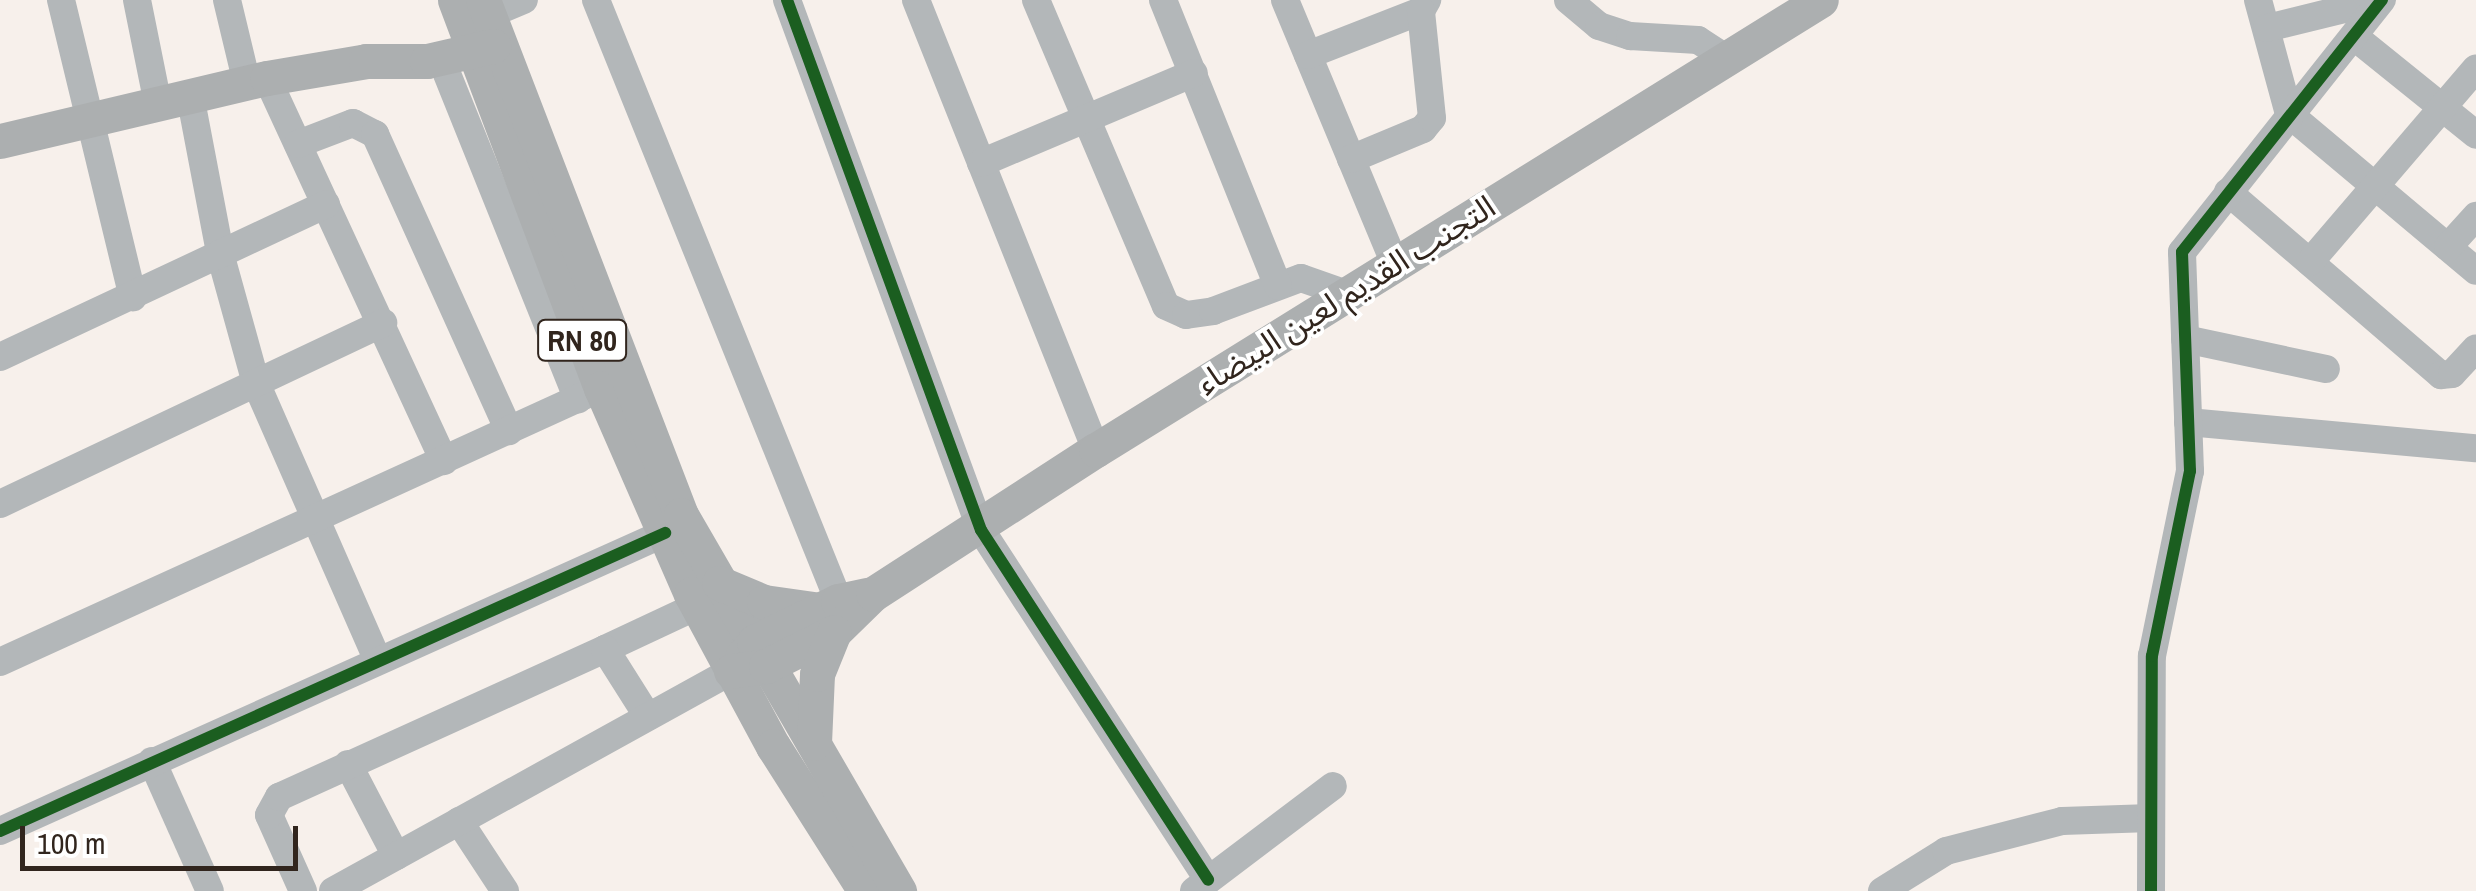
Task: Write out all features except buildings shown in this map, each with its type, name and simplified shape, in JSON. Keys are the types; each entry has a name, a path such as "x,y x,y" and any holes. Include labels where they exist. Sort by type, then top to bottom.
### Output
{"main road":[{"name":"التجنب القديم لعين البيضاء","path":"835,616 981,530 1096,450 1821,0"},
{"path":"0,141 88,124 257,80 366,61 471,28"},
{"name":"RN 80","path":"471,28 523,228 590,394 665,533 708,595 760,654 900,891"},
{"name":"RN 80","path":"471,28 674,498 731,671 866,891"},
{"path":"708,595 835,616"},
{"path":"731,671 835,616"},
{"path":"814,744 814,691 835,616"}],"street":[{"path":"60,0 134,297"},
{"path":"137,0 174,100 256,383 313,521 378,658"},
{"path":"227,0 257,80 298,144 444,461"},
{"path":"471,28 524,0"},
{"path":"596,0 835,616"},
{"path":"787,0 981,530 1201,886 1333,786"},
{"path":"916,0 1096,450"},
{"path":"1036,0 1166,306 1186,315 1213,311 1300,278 1347,294"},
{"path":"1163,0 1278,286"},
{"path":"1285,0 1395,264"},
{"path":"1568,0 1599,26 1630,36 1698,40 1729,60"},
{"path":"2258,0 2288,114 2476,271"},
{"path":"2267,28 2382,0"},
{"path":"2151,891 2152,656 2190,471 2182,252 2288,114 2356,38 2382,0"},
{"path":"1308,55 1424,5 1432,118 1423,129 1351,158"},
{"path":"2356,38 2476,136"},
{"path":"2310,262 2476,68"},
{"path":"981,163 1194,73"},
{"path":"298,144 353,123 375,134 509,431"},
{"path":"2228,192 2441,375 2452,374 2476,348"},
{"path":"0,357 221,257 326,204"},
{"path":"2448,247 2476,216"},
{"path":"0,504 382,323"},
{"path":"2185,339 2326,369"},
{"path":"0,662 590,394"},
{"path":"2188,422 2476,448"},
{"path":"0,831 378,658 665,533"},
{"path":"303,891 273,830 270,808 279,798 605,649 708,595"},
{"path":"605,649 648,717"},
{"path":"332,891 731,671"},
{"path":"152,761 210,891"},
{"path":"348,764 396,856"},
{"path":"1882,891 1946,851 2062,821 2152,818"},
{"path":"458,821 505,891"}],"cycle path":[{"path":"787,0 981,530 1208,880"},
{"path":"2151,891 2152,656 2190,471 2182,252 2382,0"},
{"path":"0,831 665,533"}]}
